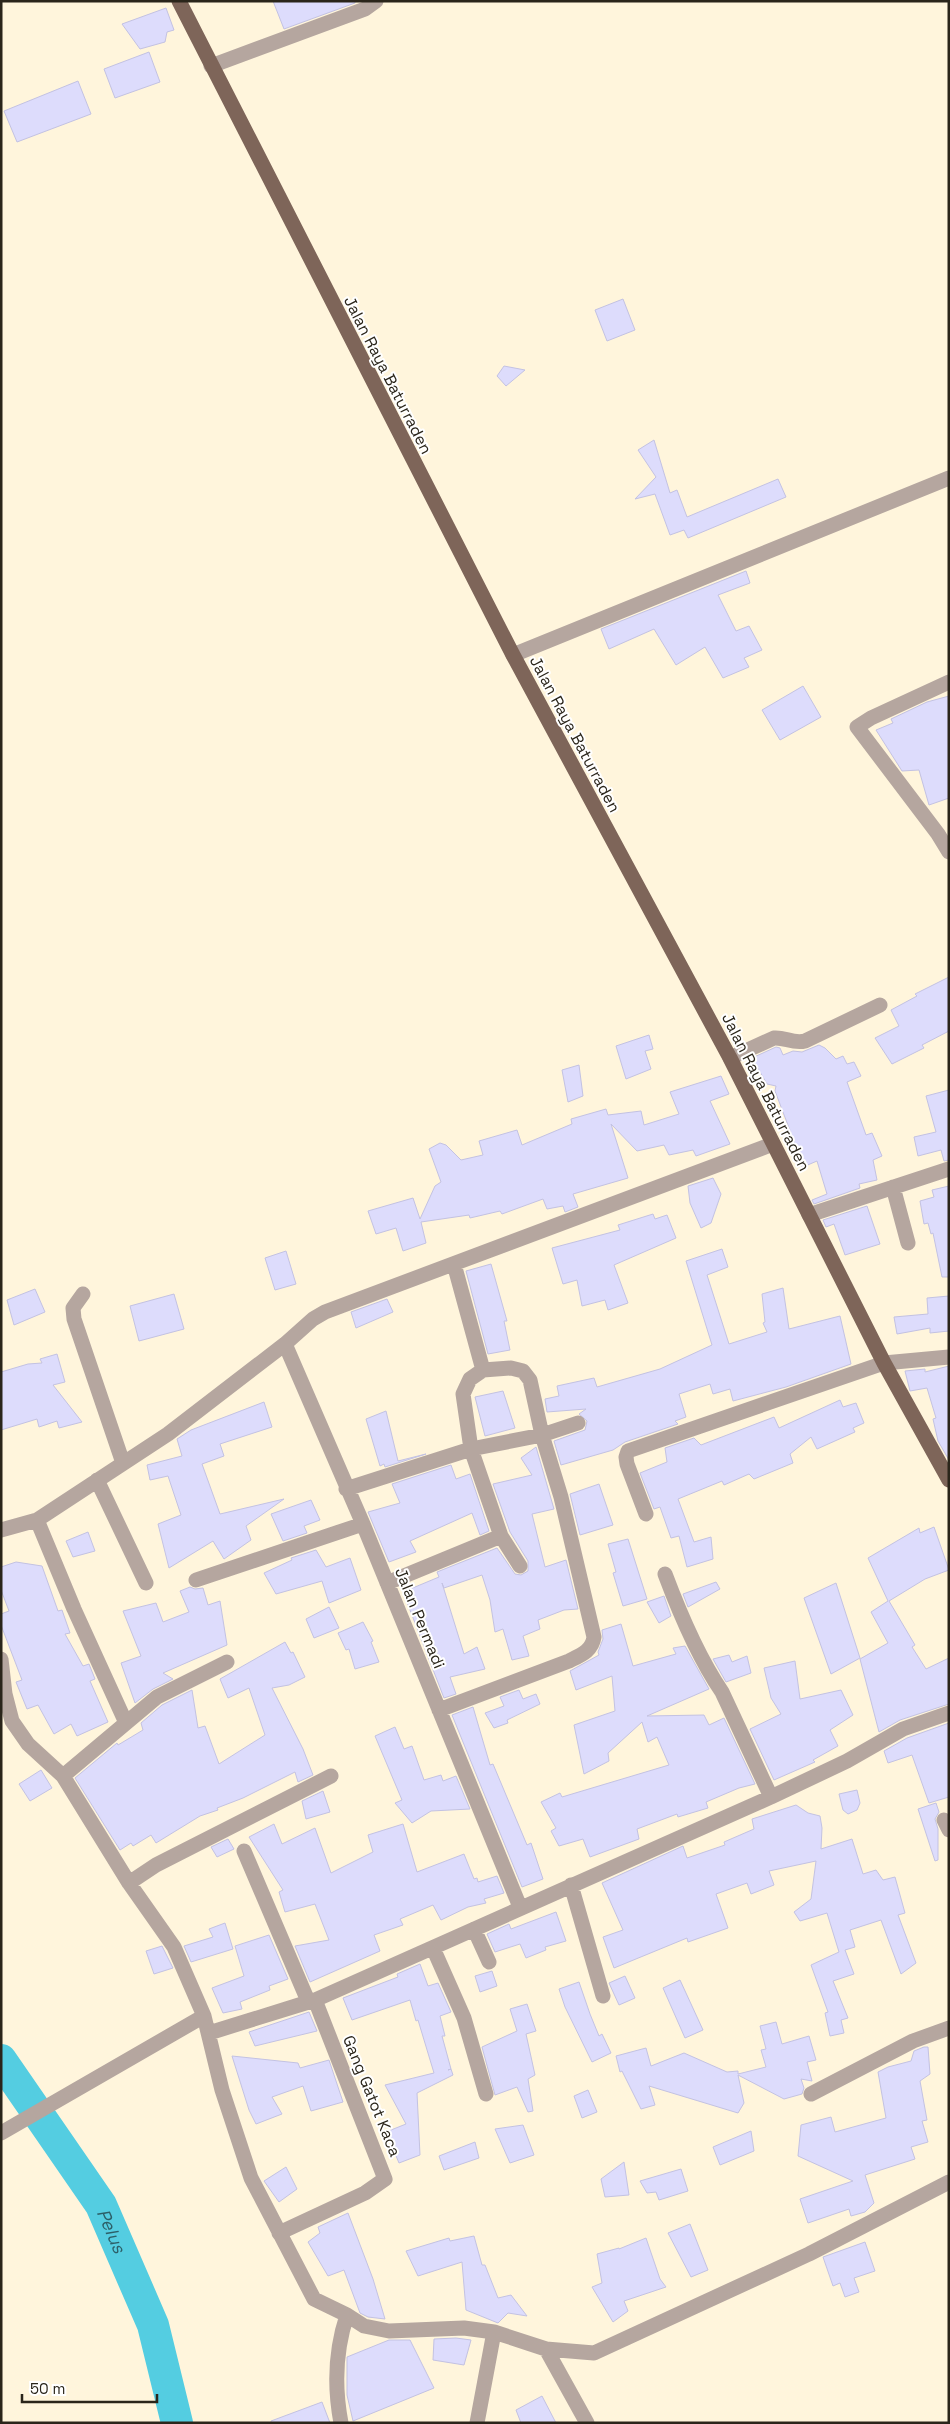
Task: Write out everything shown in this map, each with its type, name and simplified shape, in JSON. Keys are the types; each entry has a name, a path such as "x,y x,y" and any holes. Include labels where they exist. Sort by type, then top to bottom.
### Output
{"main road":[{"name":"Jalan Raya Baturraden","path":"179,1 513,655 730,1058 884,1363 949,1480"}],"street":[{"path":"211,66 365,9 376,1"},
{"path":"513,655 949,478"},
{"path":"949,682 876,715 856,727 943,831 949,852"},
{"path":"730,1058 759,1043 774,1038 781,1037 794,1042 804,1041 880,1005"},
{"path":"1,1530 37,1520 168,1434 285,1344 313,1319 325,1312 773,1144"},
{"path":"809,1215 949,1169"},
{"path":"893,1187 908,1244"},
{"path":"454,1264 483,1370"},
{"path":"83,1294 73,1308 74,1318 123,1463"},
{"name":"Jalan Permadi","path":"285,1344 346,1489 363,1524 520,1907"},
{"path":"646,1514 627,1464 628,1450 884,1363 949,1357"},
{"path":"439,1710 569,1661 586,1652 592,1645 594,1637 561,1498 542,1435 530,1380 523,1371 511,1368 483,1370 470,1378 463,1394 471,1449 501,1536 520,1566"},
{"path":"346,1489 471,1449 542,1435 578,1423"},
{"path":"97,1480 146,1582"},
{"path":"37,1520 74,1609 126,1723"},
{"path":"196,1580 363,1524"},
{"path":"387,1583 501,1536"},
{"path":"665,1574 676,1604 722,1692 771,1797"},
{"path":"1,1660 5,1694 12,1721 28,1744 69,1770 130,1883 174,1946 204,2016 222,2090 251,2178 314,2299 347,2315 364,2326 388,2332 464,2328 494,2332 546,2349 594,2354 809,2254 949,2182"},
{"path":"69,1770 157,1697 226,1662"},
{"path":"209,2033 311,2000 433,1948 520,1907 771,1797 847,1761 903,1729 949,1713"},
{"path":"130,1883 152,1867 331,1776"},
{"path":"244,1852 311,2000"},
{"path":"570,1885 604,1996"},
{"path":"474,1929 489,1962"},
{"path":"433,1948 464,2018 486,2094"},
{"name":"Gang Gatot Kaca","path":"280,2233 365,2193 385,2179 311,2000"},
{"path":"1,2133 204,2016"},
{"path":"812,2094 913,2041 949,2028"},
{"path":"341,2423 336,2396 337,2361 340,2336 347,2315"},
{"path":"477,2423 494,2332"},
{"path":"546,2349 587,2423"}],"building":[{"path":"273,1 355,1 355,3 284,29"},
{"path":"166,8 174,30 167,32 165,42 140,49 122,24"},
{"path":"149,52 160,82 115,98 104,69"},
{"path":"78,81 91,114 17,142 4,111"},
{"path":"623,299 635,330 607,341 595,310"},
{"path":"504,366 525,370 506,386 497,376"},
{"path":"654,440 670,493 677,490 687,517 778,479 786,497 688,538 684,530 670,535 655,494 635,499 656,477 638,450"},
{"path":"746,571 750,583 718,595 736,631 749,626 762,650 744,658 749,667 723,678 705,647 676,665 654,629 609,649 601,629"},
{"path":"803,686 821,717 780,740 762,710"},
{"path":"949,696 949,798 929,805 919,770 902,771 876,730 893,723 891,719 927,702"},
{"path":"949,977 949,1031 922,1045 924,1048 892,1064 875,1038 899,1026 891,1010 917,996 915,994"},
{"path":"649,1035 653,1049 645,1051 651,1069 626,1079 616,1046"},
{"path":"819,1045 836,1059 843,1056 847,1064 854,1062 861,1076 847,1082 866,1135 872,1133 882,1156 873,1160 877,1180 859,1184 860,1188 814,1204 812,1200 827,1194 817,1161 803,1167 796,1163 791,1151 797,1149 775,1091 776,1086 767,1084 752,1058 776,1047 780,1048 783,1055 793,1051 802,1052"},
{"path":"579,1065 583,1096 568,1102 562,1070"},
{"path":"721,1076 729,1094 710,1101 730,1144 696,1156 693,1150 669,1155 664,1145 637,1151 611,1124 628,1178 573,1194 578,1207 565,1212 563,1206 547,1209 543,1199 502,1214 500,1211 470,1218 469,1215 421,1222 426,1243 403,1251 396,1228 376,1234 368,1211 413,1198 420,1219 435,1186 441,1182 429,1149 440,1143 446,1145 461,1160 483,1155 479,1141 517,1130 522,1145 572,1124 571,1119 606,1109 608,1115 641,1111 644,1125 679,1114 670,1092"},
{"path":"949,1090 949,1160 944,1161 941,1150 918,1156 914,1137 936,1132 926,1096"},
{"path":"713,1178 721,1194 711,1223 701,1228 690,1203 688,1186"},
{"path":"949,1186 949,1277 942,1277 933,1233 931,1234 928,1223 924,1224 920,1201 934,1197 932,1190"},
{"path":"867,1206 880,1244 845,1255 834,1224 826,1227 823,1220"},
{"path":"653,1214 655,1219 667,1215 676,1238 614,1265 628,1303 608,1310 605,1300 582,1306 577,1280 563,1284 552,1248 620,1230 618,1225"},
{"path":"722,1249 728,1267 707,1275 729,1344 767,1332 763,1323 765,1322 762,1294 783,1288 789,1329 840,1316 851,1364 786,1387 733,1401 730,1389 713,1394 710,1384 679,1394 686,1417 675,1421 678,1424 625,1442 613,1450 561,1465 554,1441 585,1430 587,1421 579,1414 586,1409 547,1412 545,1399 559,1396 557,1386 594,1378 597,1387 660,1369 712,1345 686,1261"},
{"path":"286,1251 296,1284 275,1290 265,1258"},
{"path":"491,1264 507,1321 504,1321 510,1350 488,1354 466,1271"},
{"path":"35,1289 45,1312 14,1325 7,1300"},
{"path":"174,1294 184,1329 139,1341 130,1306"},
{"path":"949,1296 949,1331 930,1333 930,1328 897,1334 894,1317 928,1314 927,1298"},
{"path":"387,1299 393,1312 356,1328 351,1312"},
{"path":"57,1354 65,1382 53,1385 82,1422 59,1428 57,1421 39,1427 37,1419 1,1430 1,1372 28,1364 42,1363 40,1359"},
{"path":"949,1366 949,1460 938,1441 933,1419 936,1418 927,1388 910,1391 905,1371 925,1369 925,1372"},
{"path":"503,1391 515,1428 485,1436 475,1397"},
{"path":"840,1400 843,1407 856,1403 864,1423 853,1428 855,1432 817,1449 811,1437 790,1454 793,1463 754,1479 749,1474 724,1485 722,1481 678,1499 694,1542 711,1537 713,1559 687,1567 679,1536 671,1538 660,1507 654,1509 640,1473 667,1462 665,1448 694,1438 701,1445 774,1417 779,1428"},
{"path":"264,1402 272,1427 220,1444 224,1456 202,1464 220,1514 284,1499 246,1526 251,1540 224,1559 213,1541 169,1568 158,1524 181,1515 168,1476 150,1480 147,1465 182,1456 177,1439 191,1430"},
{"path":"386,1411 398,1461 426,1454 385,1467 384,1464 380,1466 366,1419"},
{"path":"536,1447 554,1509 532,1514 545,1567 566,1560 578,1609 564,1610 538,1620 540,1629 523,1636 529,1656 512,1660 503,1629 495,1632 490,1600 482,1575 444,1588 442,1583 464,1654 477,1647 485,1669 450,1677 456,1694 444,1698 403,1592 439,1577 437,1572 497,1548 515,1574 521,1575 528,1571 528,1561 510,1532 493,1484 532,1475 521,1458"},
{"path":"451,1465 456,1479 470,1474 489,1531 480,1535 472,1513 410,1541 416,1552 389,1562 368,1512 400,1503 392,1484"},
{"path":"599,1484 613,1525 580,1535 570,1494"},
{"path":"311,1500 320,1520 304,1526 307,1533 283,1541 271,1514"},
{"path":"934,1527 949,1570 925,1579 889,1601 915,1645 912,1647 926,1669 949,1658 949,1704 900,1720 879,1732 860,1659 888,1643 871,1612 888,1601 868,1558 919,1528 920,1533"},
{"path":"88,1532 95,1551 73,1557 66,1541"},
{"path":"628,1539 647,1599 623,1606 613,1573 616,1572 608,1544"},
{"path":"316,1550 326,1567 350,1558 361,1590 329,1603 322,1581 276,1594 264,1573 292,1560 291,1558"},
{"path":"16,1562 42,1566 58,1611 62,1610 70,1633 65,1634 83,1666 89,1664 95,1679 90,1681 108,1722 77,1736 71,1724 54,1734 38,1705 27,1709 16,1682 22,1680 1,1625 1,1614 9,1611 1,1590 1,1567"},
{"path":"716,1582 720,1589 688,1607 683,1594"},
{"path":"836,1583 860,1658 831,1674 804,1598"},
{"path":"190,1587 195,1589 203,1588 208,1605 220,1601 227,1645 163,1673 173,1679 153,1689 135,1703 121,1663 141,1656 123,1611 156,1603 163,1622 189,1612 180,1591"},
{"path":"664,1596 671,1616 659,1623 647,1602"},
{"path":"329,1607 339,1628 314,1638 306,1619"},
{"path":"363,1622 373,1641 371,1642 379,1662 355,1669 349,1649 346,1650 338,1633"},
{"path":"621,1624 633,1666 676,1654 673,1648 685,1646 709,1689 647,1716 704,1715 709,1725 724,1718 755,1784 739,1788 706,1802 708,1808 678,1817 677,1814 637,1829 639,1839 590,1857 583,1839 559,1846 551,1831 556,1828 541,1802 560,1793 562,1797 669,1765 657,1737 648,1742 642,1722 608,1753 609,1761 584,1774 574,1725 615,1711 612,1676 576,1690 570,1671 599,1655 598,1652 603,1639 602,1630"},
{"path":"285,1642 291,1653 293,1652 305,1677 289,1685 272,1688 303,1749 313,1775 298,1782 295,1772 243,1798 217,1808 218,1810 200,1816 156,1843 151,1835 133,1846 131,1843 120,1850 75,1778 117,1743 118,1745 143,1730 141,1723 162,1705 192,1690 198,1728 205,1726 219,1764 265,1735 249,1688 228,1698 220,1679"},
{"path":"729,1655 732,1662 747,1656 751,1673 726,1682 713,1659"},
{"path":"795,1661 800,1699 841,1690 853,1715 830,1730 838,1746 813,1760 815,1762 774,1780 750,1729 781,1714 771,1698 764,1668"},
{"path":"519,1690 523,1699 536,1694 540,1704 507,1720 508,1723 494,1728 485,1713 504,1706 500,1697"},
{"path":"473,1707 490,1765 493,1764 527,1845 531,1843 543,1879 522,1887 452,1715"},
{"path":"949,1723 949,1797 929,1803 912,1755 888,1763 884,1751 907,1738"},
{"path":"395,1727 404,1749 412,1746 424,1780 441,1775 443,1781 456,1776 470,1809 431,1811 412,1823 395,1803 402,1800 375,1736"},
{"path":"41,1770 52,1788 30,1801 19,1784"},
{"path":"857,1790 860,1803 857,1810 848,1814 843,1810 839,1794"},
{"path":"323,1791 330,1812 306,1819 302,1801"},
{"path":"936,1803 939,1812 935,1819 938,1829 938,1860 935,1861 918,1809"},
{"path":"796,1805 808,1813 820,1816 822,1828 821,1849 852,1839 863,1874 876,1870 883,1880 895,1877 905,1913 898,1915 916,1963 901,1974 881,1920 850,1930 855,1947 845,1950 854,1974 833,1981 848,2018 841,2020 844,2033 830,2036 825,2013 828,2012 811,1965 839,1952 827,1913 800,1921 794,1912 811,1899 816,1861 769,1871 774,1885 751,1894 747,1883 716,1894 728,1928 688,1942 687,1938 614,1968 603,1937 623,1930 602,1883 683,1846 687,1858 725,1845 724,1842 754,1829 752,1819"},
{"path":"274,1824 282,1844 315,1828 331,1873 373,1852 368,1835 403,1824 417,1872 464,1854 474,1879 477,1878 478,1882 497,1876 504,1893 484,1899 486,1903 468,1907 441,1920 433,1905 400,1919 403,1925 374,1935 380,1951 310,1982 295,1946 329,1940 315,1904 285,1912 279,1892 283,1890 249,1837"},
{"path":"228,1839 234,1849 217,1857 211,1847"},
{"path":"556,1912 566,1941 545,1947 546,1950 526,1958 520,1944 495,1952 487,1934 509,1924 511,1929"},
{"path":"225,1923 233,1949 191,1962 184,1946 213,1937 209,1929"},
{"path":"269,1935 288,1979 269,1986 270,1990 240,2002 242,2009 223,2013 212,1988 244,1976 235,1946"},
{"path":"162,1946 173,1968 154,1974 146,1951"},
{"path":"420,1964 428,1986 438,1983 451,2012 440,2016 445,2036 442,2036 453,2075 417,2093 420,2155 399,2163 386,2132 406,2124 385,2085 434,2073 418,2020 416,2021 410,2000 352,2020 343,1998 398,1977 397,1974"},
{"path":"492,1971 497,1986 480,1992 475,1976"},
{"path":"625,1976 635,1998 619,2005 609,1983"},
{"path":"680,1980 703,2030 685,2038 663,1988"},
{"path":"579,1982 599,2036 602,2034 611,2053 592,2062 565,2007 559,1989"},
{"path":"527,2004 536,2031 526,2034 535,2075 528,2079 533,2111 528,2112 517,2087 495,2095 482,2047 517,2031 510,2009"},
{"path":"309,2012 317,2031 255,2046 249,2032"},
{"path":"776,2022 782,2044 809,2036 816,2060 807,2062 812,2081 801,2079 804,2088 802,2094 784,2099 738,2075 744,2103 738,2113 649,2086 655,2105 641,2109 622,2071 620,2072 616,2056 646,2048 651,2066 684,2053 727,2072 738,2071 738,2074 766,2067 761,2050 766,2049 760,2026"},
{"path":"928,2047 930,2074 920,2081 927,2120 922,2121 928,2142 911,2147 915,2159 865,2175 874,2203 865,2212 851,2216 849,2209 808,2223 800,2199 853,2181 798,2156 801,2125 831,2117 835,2132 886,2118 878,2072 888,2067 911,2061 914,2051"},
{"path":"232,2056 298,2063 300,2068 329,2060 343,2102 311,2111 303,2086 272,2097 282,2114 256,2124 249,2110"},
{"path":"588,2090 597,2112 582,2118 574,2096"},
{"path":"523,2125 534,2155 510,2163 495,2129"},
{"path":"751,2131 754,2151 720,2165 713,2147"},
{"path":"475,2142 479,2158 444,2170 439,2156"},
{"path":"624,2162 629,2195 605,2197 601,2179"},
{"path":"286,2167 297,2189 279,2202 264,2181"},
{"path":"681,2169 688,2191 659,2200 656,2192 647,2193 640,2181"},
{"path":"348,2213 373,2279 385,2319 368,2317 360,2313 344,2270 328,2276 308,2242 320,2233 318,2227"},
{"path":"690,2224 708,2270 691,2277 668,2233"},
{"path":"474,2236 482,2265 485,2265 498,2298 511,2295 527,2316 508,2313 498,2323 466,2310 462,2262 418,2276 406,2251 449,2238 450,2241"},
{"path":"646,2238 660,2279 666,2287 624,2301 628,2311 613,2322 592,2287 602,2283 597,2254 619,2249"},
{"path":"865,2242 875,2271 854,2278 859,2292 845,2297 840,2283 833,2286 823,2257"},
{"path":"456,2338 471,2340 464,2365 433,2360 434,2339"},
{"path":"389,2340 410,2340 434,2388 353,2421 347,2395 347,2357"},
{"path":"542,2396 556,2423 521,2423 516,2410"},
{"path":"322,2402 330,2423 271,2423 271,2421"}],"waterway":[{"name":"Pelus","path":"1,2060 101,2205 153,2325 177,2423"}]}
